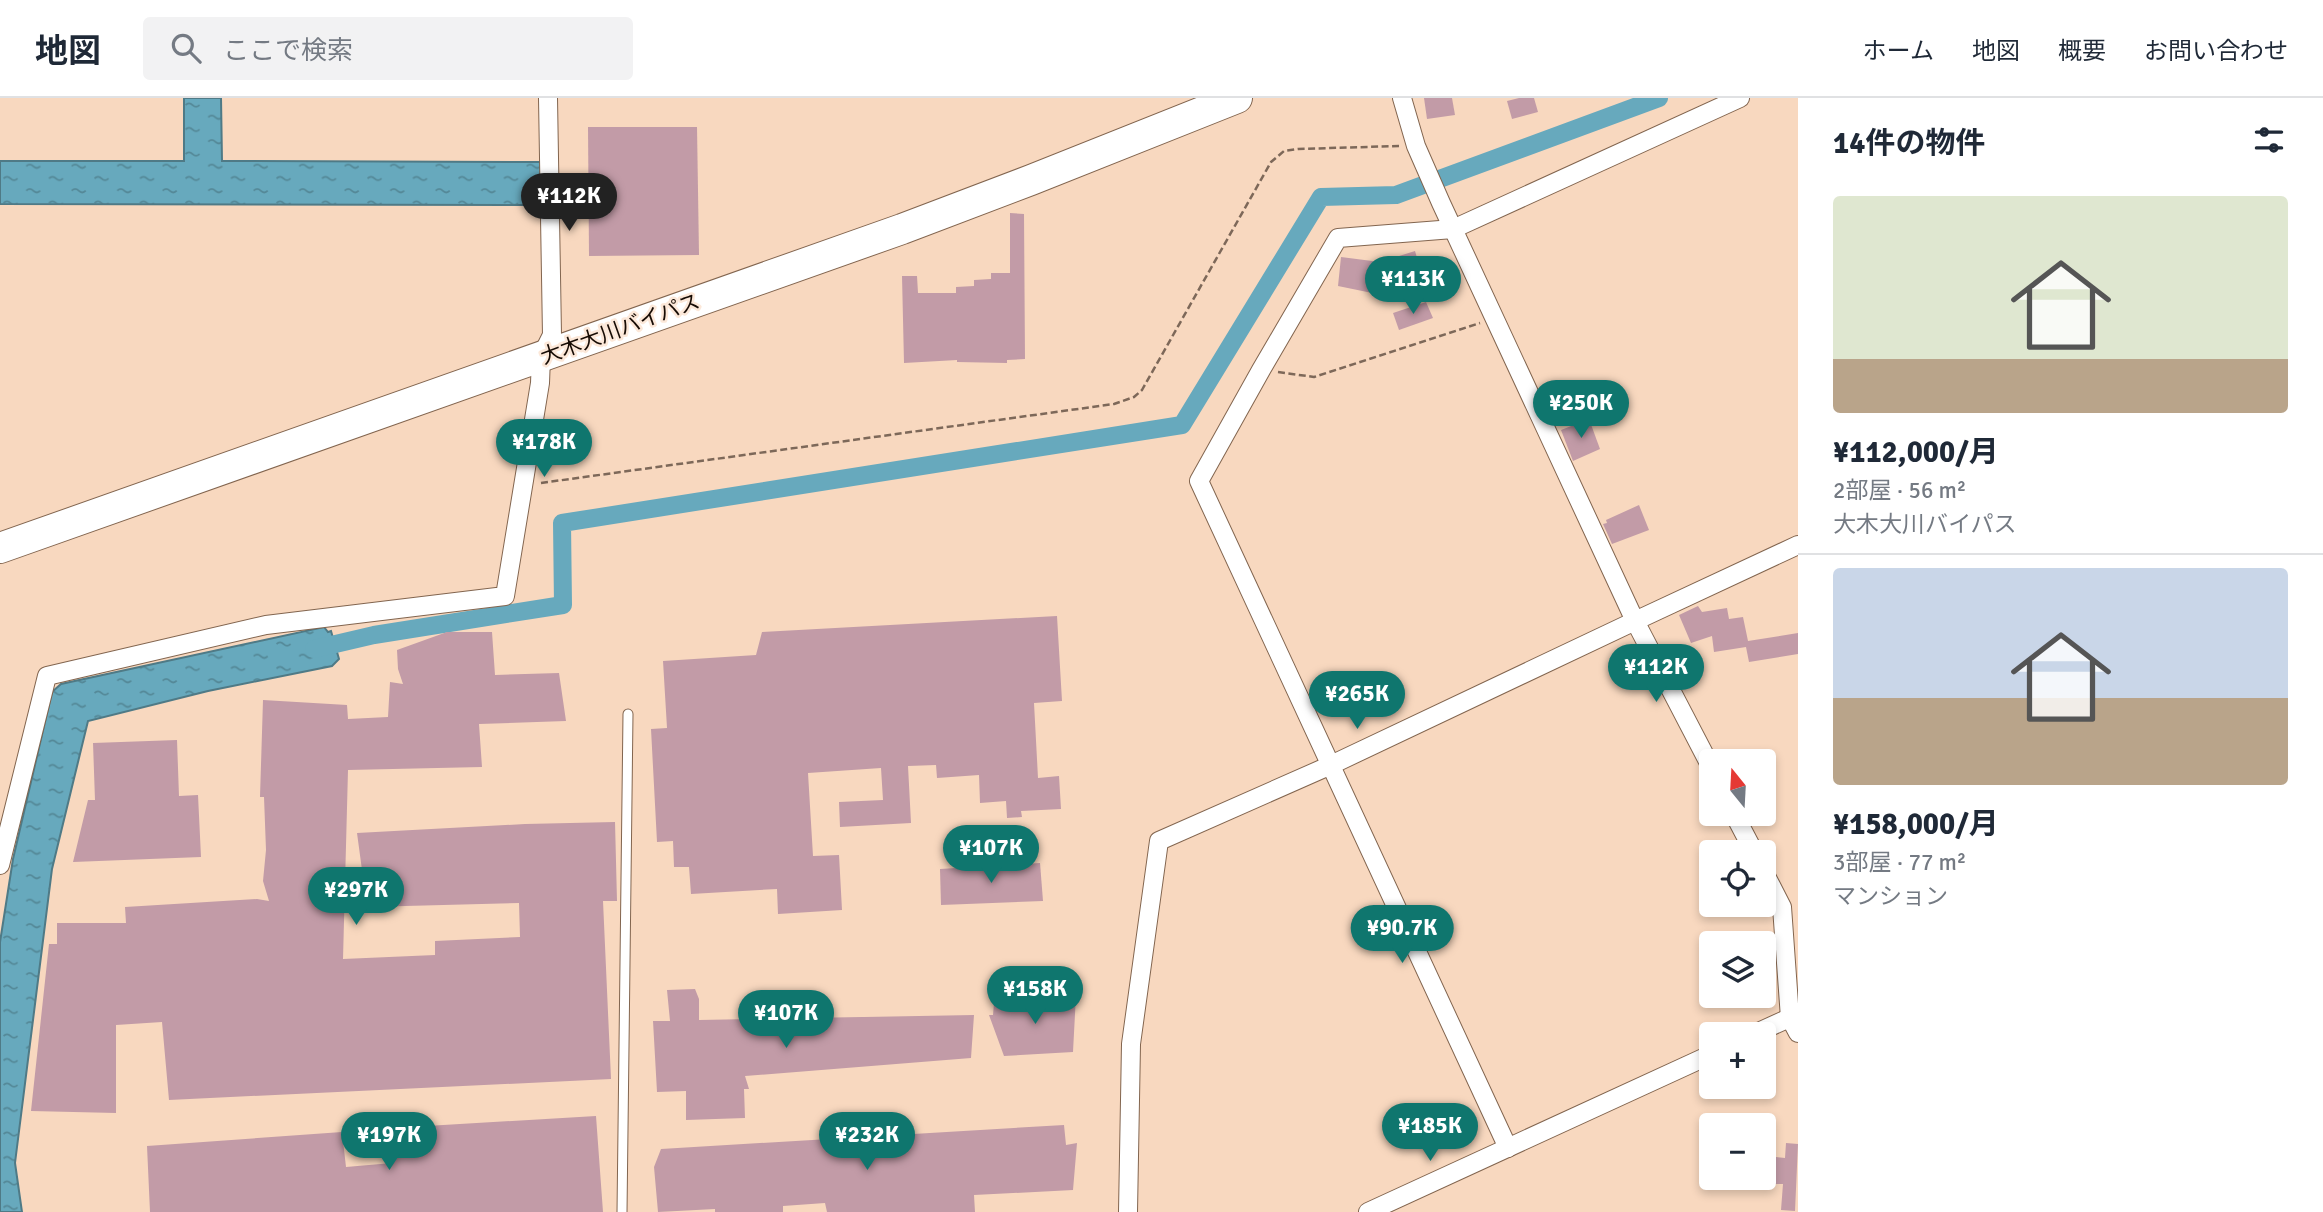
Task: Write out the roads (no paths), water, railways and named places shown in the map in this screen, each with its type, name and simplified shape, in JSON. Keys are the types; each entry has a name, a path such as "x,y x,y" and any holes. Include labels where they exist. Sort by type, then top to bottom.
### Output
{"highway":[{"name":"大木大川バイパス","path":"0,548 563,341 953,191 1182,98"},
{"name":"大木大川バイパス","path":"0,530 338,408 563,341 902,229 1237,98"}],"street":[{"path":"1,857 47,676 266,625 505,596 540,383 563,341 548,98"},
{"path":"1402,98 1416,146 1440,203 1635,621 1702,749"},
{"path":"1507,1148 1199,481 1338,238 1453,229 1740,98"},
{"path":"1128,1212 1132,1044 1159,841 1331,765 1798,545"},
{"path":"1776,895 1782,907 1795,1022 1776,1028"},
{"path":"1368,1212 1699,1060"}],"lane":[{"path":"622,1212 628,714"}],"water":[{"path":"184,98 221,98 222,161 541,162 542,202 537,205 0,204 0,161 184,161"},
{"path":"324,627 328,632 331,631 339,659 332,666 208,691 88,721 52,869 15,1163 22,1212 0,1212 0,942 13,859 52,692 61,684"}],"waterway":[{"path":"314,649 374,635 563,605 562,523 1182,425 1321,197 1396,195 1659,98"},
{"path":"536,184 574,185"}]}
